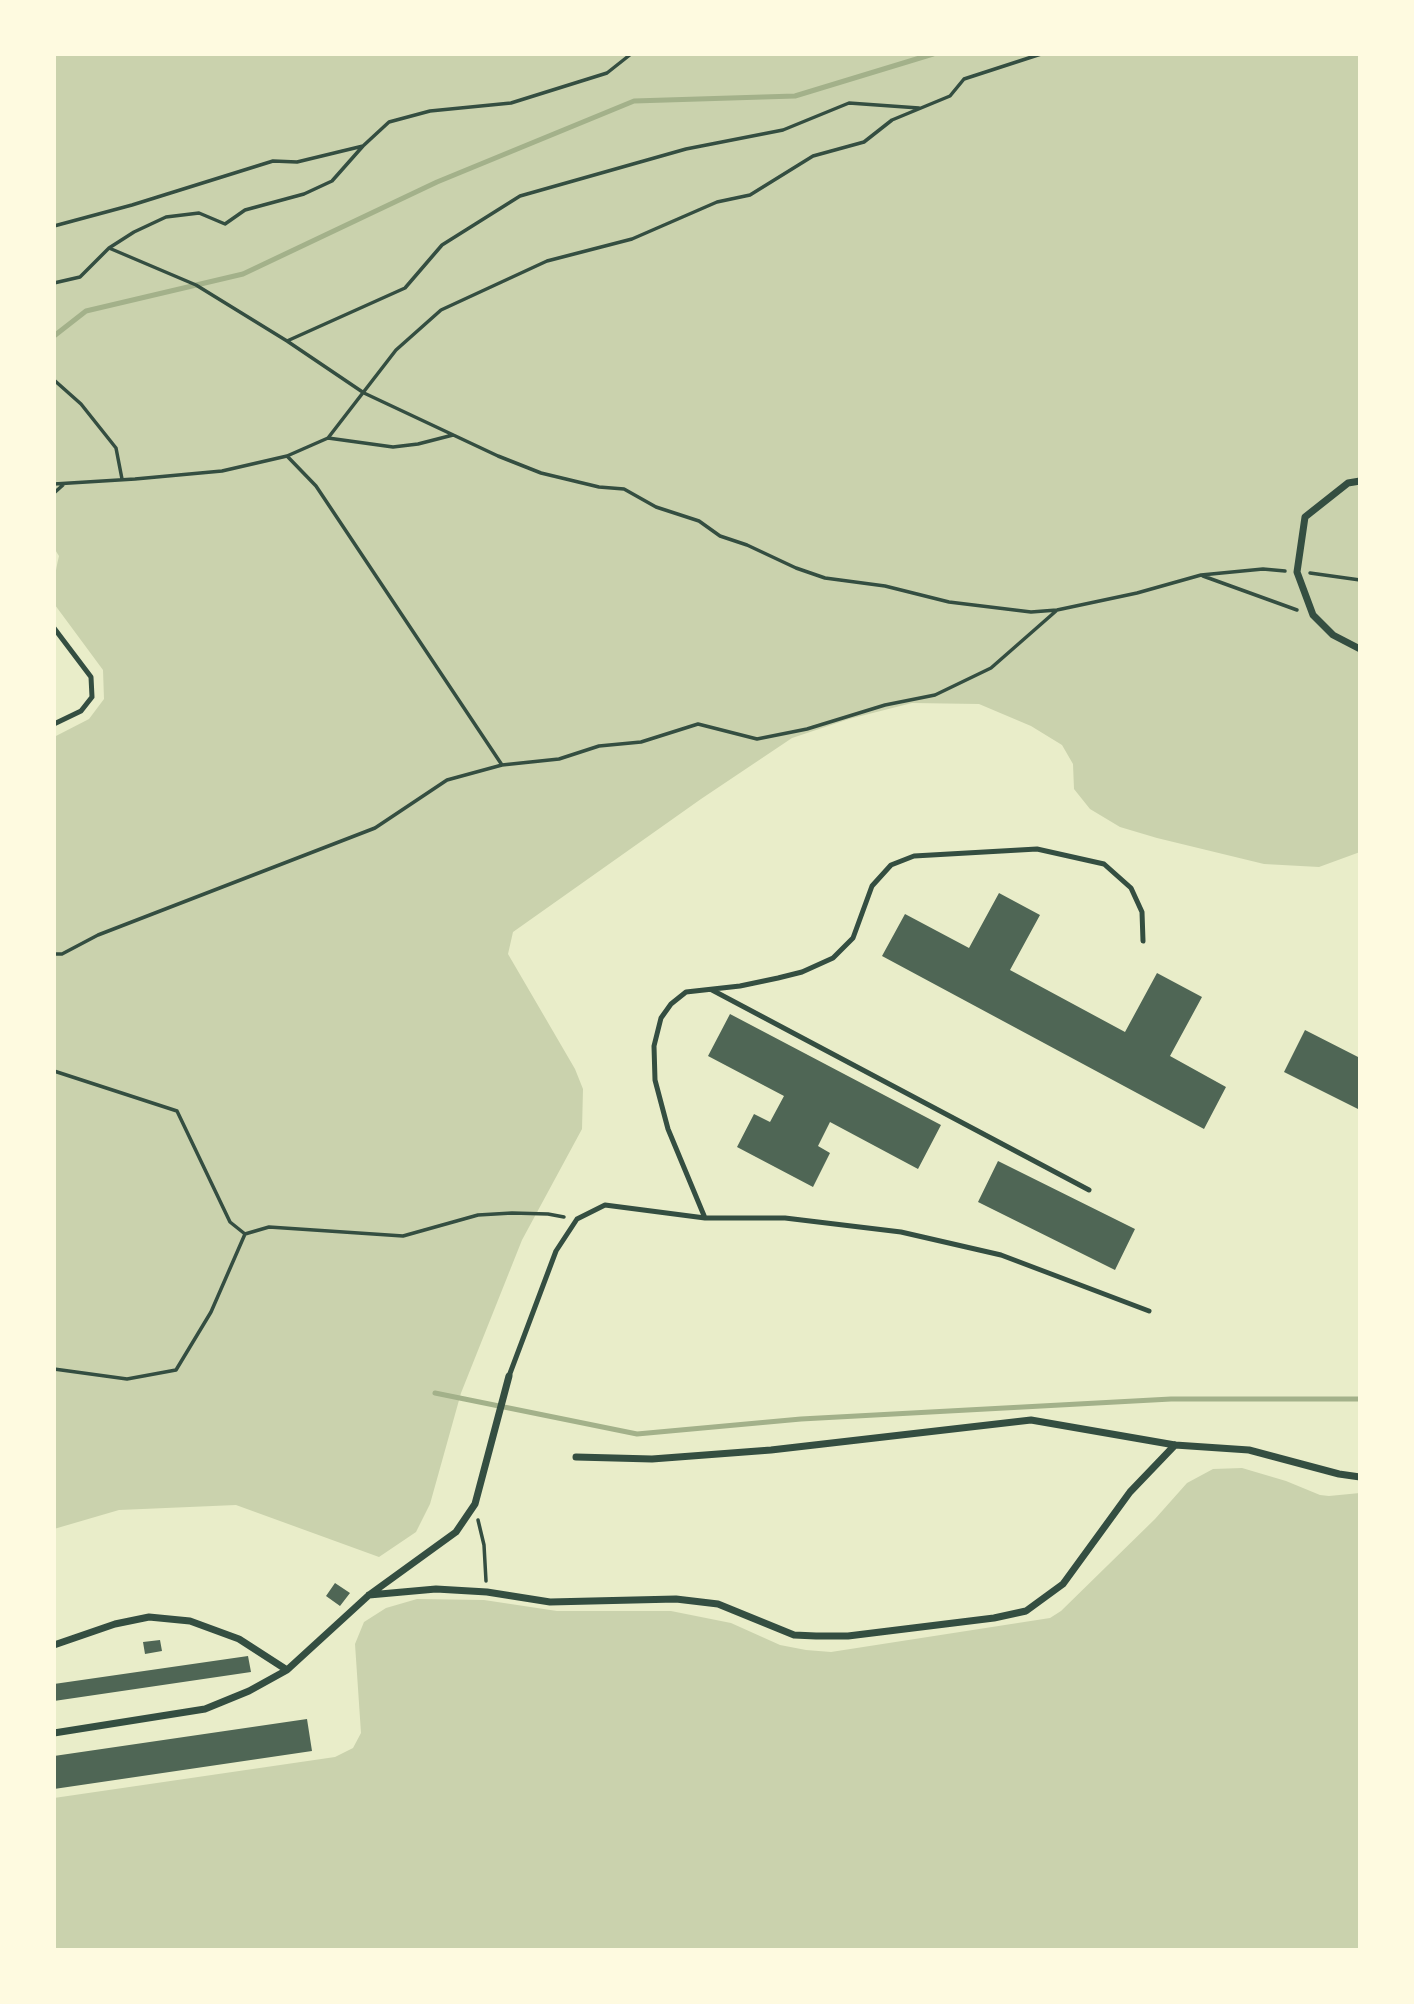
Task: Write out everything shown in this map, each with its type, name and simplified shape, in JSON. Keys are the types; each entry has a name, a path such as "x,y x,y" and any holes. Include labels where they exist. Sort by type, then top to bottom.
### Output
{"street":[{"path":"1360,481 1348,483 1305,517 1297,572 1313,615 1333,635 1360,649"},
{"path":"54,1733 205,1709 249,1691 287,1670 369,1595 456,1532 475,1504 509,1376"},
{"path":"576,1457 652,1459 771,1450 1031,1420 1175,1445 1249,1450 1360,1477"},
{"path":"369,1595 436,1589 486,1592 550,1602 676,1599 718,1604 794,1635 816,1636 848,1636 994,1618 1026,1611 1063,1584 1130,1492 1175,1445"},
{"path":"54,1645 115,1624 149,1617 190,1621 239,1640 287,1670"}],"lane":[{"path":"54,628 91,677 92,697 81,711 54,724"},
{"path":"705,1218 668,1129 655,1080 653,1046 661,1018 671,1004 686,992 740,986 802,972 833,958 853,938 872,886 891,865 914,856 1037,849 1104,864 1131,888 1142,912 1143,941"},
{"path":"712,990 1089,1190"},
{"path":"509,1376 556,1251 577,1219 605,1205 705,1218 785,1219 901,1232 1001,1255 1149,1311"}],"path":[{"path":"54,283 80,277 110,248 134,232 166,217 199,213 225,223 245,210 304,194 332,181 389,122 430,111 511,103 607,73 631,54"},
{"path":"54,484 222,471 287,456 328,438 396,350 441,310 547,261 632,239 717,202 750,195 813,156 864,142 892,120 950,96 964,79 1041,54"},
{"path":"287,341 405,288 442,245 520,196 686,149 783,130 849,103 920,108"},
{"path":"54,226 273,161 297,162 363,146"},
{"path":"110,248 196,285 287,341 364,393 498,456 541,473 599,487 624,489 656,507 699,521 720,536 825,578 885,586 949,602 1031,612 1057,610 1137,593 1201,575 1263,569 1360,580"},
{"path":"54,380 81,404 116,448 122,479"},
{"path":"328,438 393,447 418,444 455,434"},
{"path":"287,456 316,486 502,765"},
{"path":"54,493 63,485"},
{"path":"1201,575 1313,615"},
{"path":"54,954 62,954 98,935 375,828 447,780 502,765 559,759 599,746 641,742 698,724 757,739 807,729 885,705 934,695 991,668 1057,610"},
{"path":"54,1071 177,1111 230,1222 245,1234"},
{"path":"245,1234 269,1227 403,1236 478,1215 548,1214 577,1219"},
{"path":"54,1369 127,1379 176,1370 211,1312 245,1234"},
{"path":"475,1504 484,1545 486,1592"}],"green space":[{"path":"54,54 1360,54 1360,852 1319,867 1264,864 1120,827 1090,809 1074,789 1073,764 1062,745 1031,726 979,704 912,703 849,719 792,738 513,932 508,954 575,1069 583,1089 582,1129 522,1240 461,1393 430,1504 416,1532 379,1557 236,1505 119,1510 54,1529 54,737 89,719 104,699 103,670 55,605 54,598 59,556 54,548"},
{"path":"1242,1468 1286,1481 1320,1495 1360,1493 1360,1950 54,1950 54,1798 335,1757 353,1748 361,1733 355,1644 364,1622 386,1608 417,1599 484,1600 557,1611 671,1611 731,1623 780,1645 831,1652 1050,1618 1061,1611 1155,1519 1187,1483 1213,1469"}],"building":[{"path":"999,893 1040,915 1010,970 1125,1032 1157,973 1202,997 1170,1056 1226,1087 1204,1129 882,956 905,914 969,948"},
{"path":"730,1014 941,1125 918,1169 830,1122 818,1146 830,1153 813,1187 737,1147 754,1114 770,1122 784,1096 708,1056"},
{"path":"1305,1030 1360,1058 1360,1110 1284,1072"},
{"path":"998,1161 1135,1229 1115,1270 978,1202"},
{"path":"335,1583 350,1593 340,1606 326,1596"},
{"path":"160,1640 162,1651 145,1654 143,1642"},
{"path":"248,1656 251,1672 54,1701 54,1684"},
{"path":"307,1719 312,1751 54,1789 54,1756"}],"waterway":[{"path":"54,336 86,311 243,274 437,182 634,101 795,96 933,54"},
{"path":"435,1393 637,1434 801,1419 1171,1399 1360,1399"}]}
